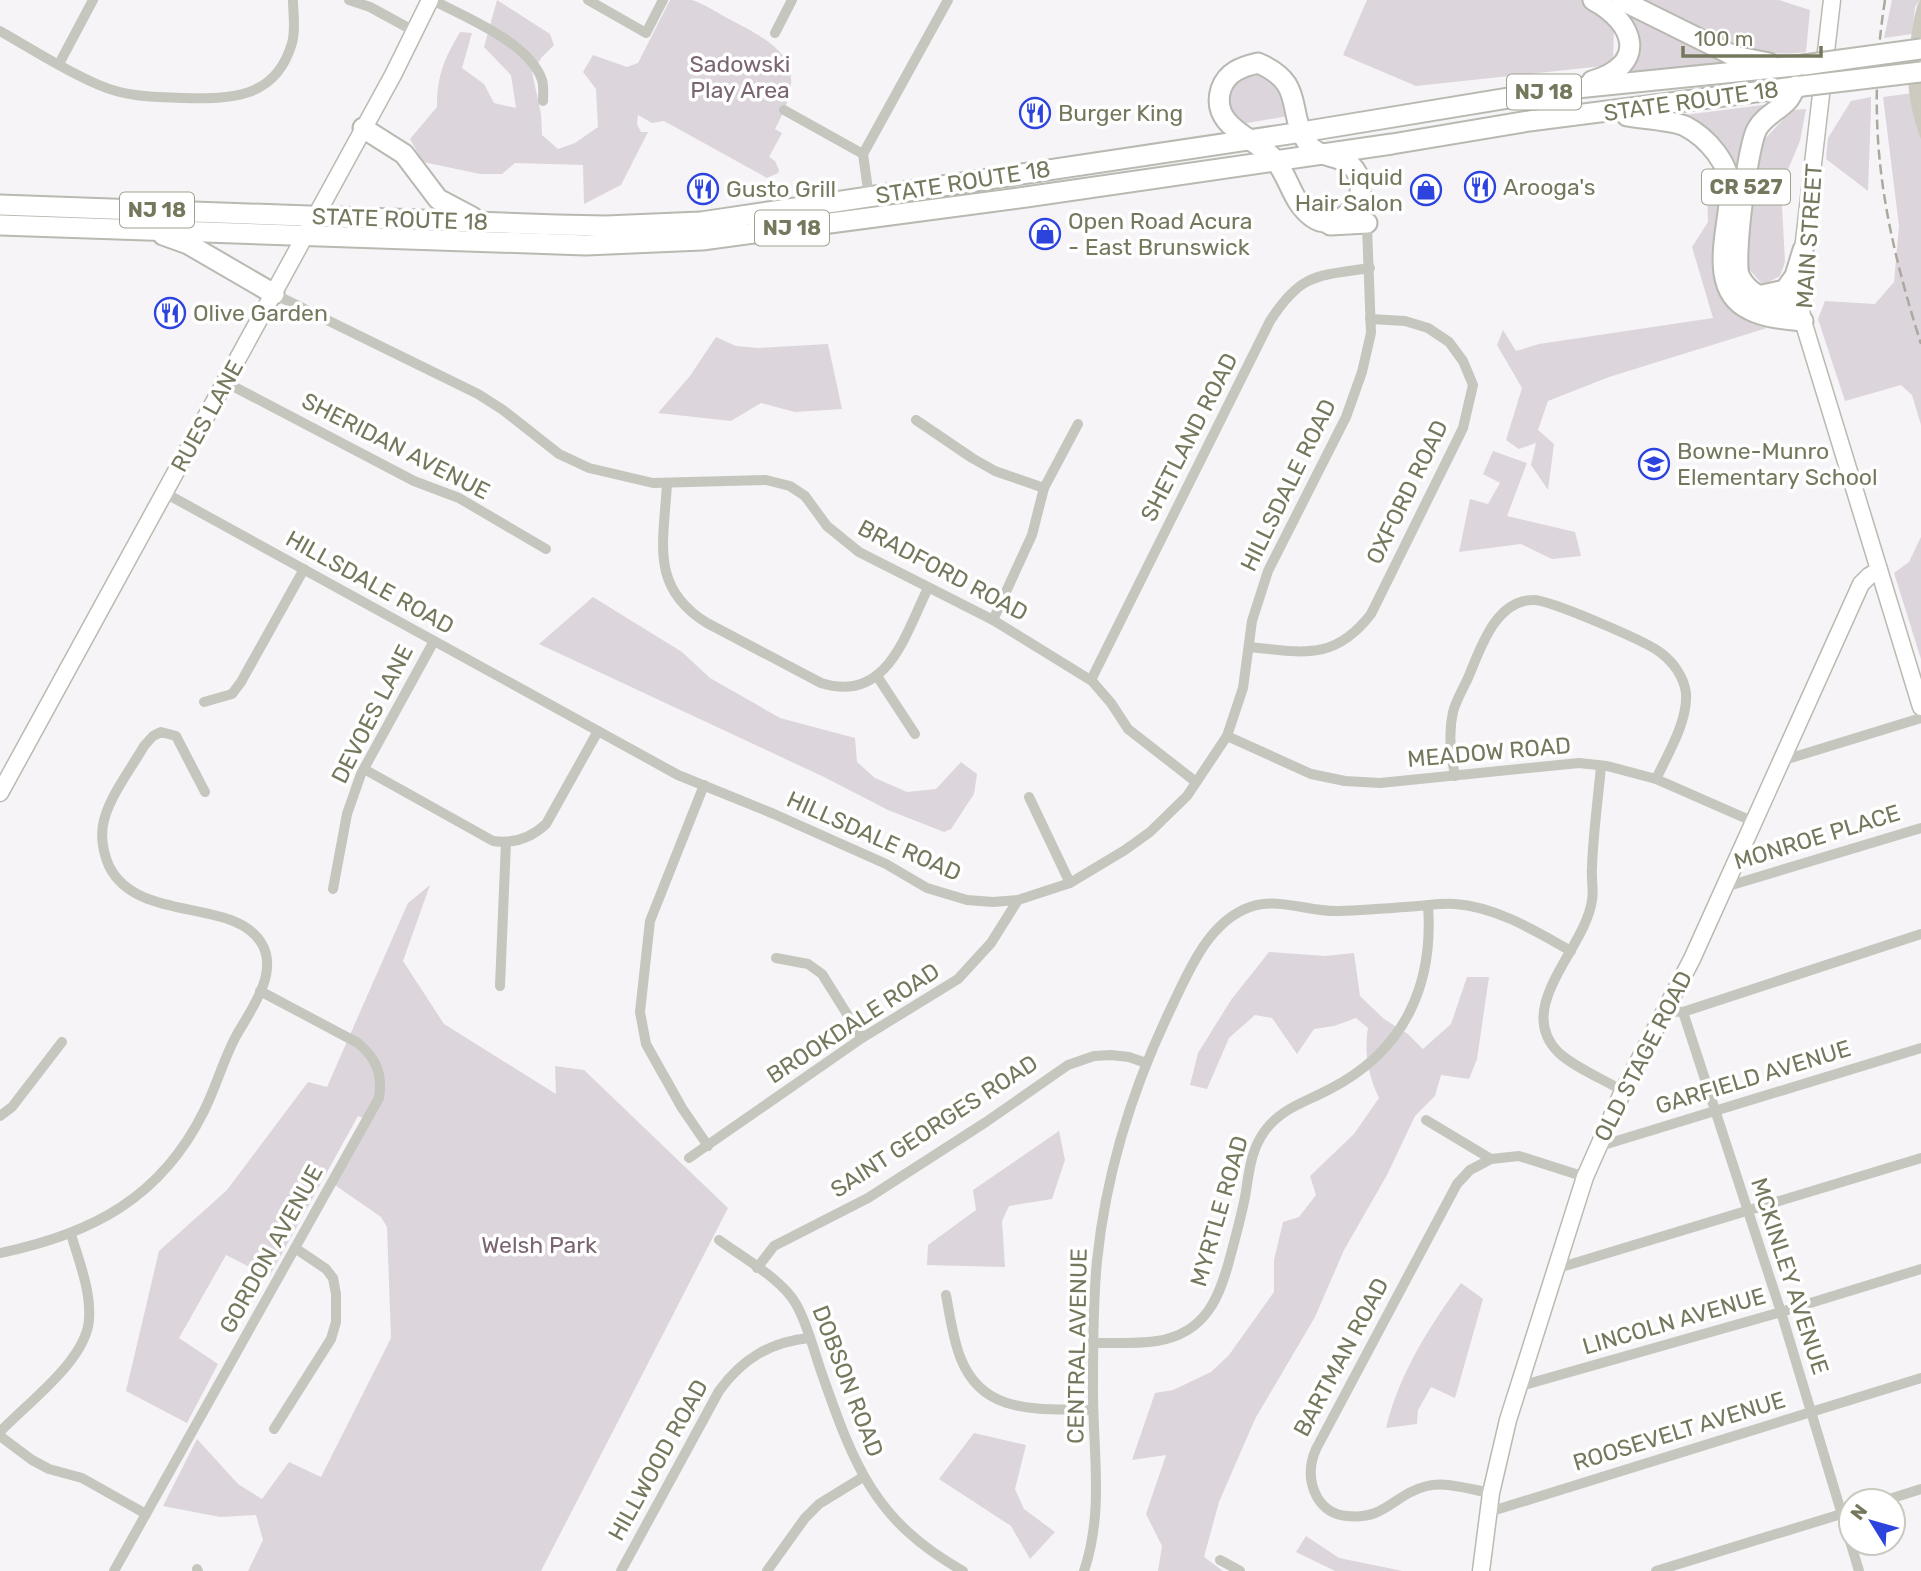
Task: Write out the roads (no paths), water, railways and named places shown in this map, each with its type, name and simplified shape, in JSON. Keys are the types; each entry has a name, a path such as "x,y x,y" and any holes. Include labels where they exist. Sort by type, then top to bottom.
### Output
{"highway":[{"path":"1556,90 1607,76 1624,63 1628,52 1628,31 1615,13 1593,0"},
{"path":"1621,0 1734,56 1796,66"},
{"name":"STATE ROUTE 18","path":"0,205 606,226 701,222 1302,132 1556,90 1796,66 1921,49"},
{"path":"1363,198 1355,170 1337,157 1310,147 1302,132 1293,96 1285,81 1272,69 1258,63 1239,68 1225,79 1220,93 1221,108 1228,123 1263,148 1276,161 1291,194 1302,210 1317,221 1334,226 1367,223"},
{"name":"STATE ROUTE 18","path":"0,225 586,245 702,240 1276,161 1529,121 1921,72"},
{"name":"CR 527","path":"1798,86 1788,100 1772,112 1757,129 1751,148 1737,257 1739,276 1758,296 1785,290 1794,276 1804,250"},
{"path":"1605,113 1684,125 1705,140 1724,164 1730,188 1723,261 1729,290 1734,298 1748,309 1770,317 1801,313"},
{"path":"363,128 404,154 438,199 474,219 511,222"},
{"path":"1324,223 1348,214 1363,198 1368,191 1368,167 1374,157 1392,144"},
{"path":"138,229 188,244 274,294"},
{"path":"1758,296 1801,313"}],"main road":[{"name":"RUES LANE","path":"0,793 432,0"},
{"name":"MAIN STREET","path":"1832,0 1804,250 1801,313 1921,707"},
{"name":"OLD STAGE ROAD","path":"1482,1571 1492,1493 1517,1387 1585,1177 1623,1091 1725,887 1861,584 1879,570"}],"street":[{"path":"59,64 93,0"},
{"path":"0,31 98,85 124,94 224,99 244,95 264,85 276,72 293,41 293,0"},
{"path":"349,0 414,32"},
{"path":"432,0 517,47 533,63 543,81 543,102"},
{"path":"588,0 646,33 663,0"},
{"path":"775,33 792,0"},
{"path":"869,197 863,154 948,0"},
{"path":"784,110 863,154"},
{"name":"HILLSDALE ROAD","path":"165,493 678,775 886,864 927,888 967,900 1018,900 1070,883 1150,832 1187,796 1227,736 1242,688 1252,621 1268,571 1354,396 1371,333 1370,268 1363,198"},
{"name":"SHETLAND ROAD","path":"1091,680 1270,321 1285,298 1300,284 1323,275 1370,268"},
{"name":"BRADFORD ROAD","path":"274,294 453,380 492,403 559,454 589,468 653,483 766,480 789,485 805,496 827,526 847,545 993,620 1091,680 1128,729 1196,782"},
{"name":"OXFORD ROAD","path":"1249,647 1307,652 1343,642 1360,629 1371,614 1463,428 1473,385 1463,361 1449,342 1428,328 1405,321 1370,319"},
{"name":"SHERIDAN AVENUE","path":"225,382 414,481 459,498 546,549"},
{"path":"916,420 995,471 1044,488"},
{"path":"993,620 1032,535 1044,488 1078,424"},
{"path":"667,483 664,566 672,589 685,608 707,623 821,683 844,688 862,685 877,676 890,663 928,588"},
{"path":"204,702 232,694 242,682 303,569"},
{"path":"1455,776 1449,740 1453,710 1491,627 1515,605 1532,599 1575,613 1658,650 1677,670 1686,694 1683,716 1656,779"},
{"name":"DEVOES LANE","path":"332,889 347,814 364,769 434,641"},
{"path":"877,676 915,734"},
{"path":"1781,761 1921,718"},
{"path":"364,769 493,841 506,842 532,835 546,824 598,731"},
{"path":"0,1253 43,1244 92,1225 137,1195 175,1157 203,1112 232,1044 260,991 266,977 267,958 263,945 251,930 234,921 136,895 120,882 106,859 102,831 105,817 153,736 161,732 176,736 205,792"},
{"name":"MEADOW ROAD","path":"1227,736 1311,774 1345,781 1380,783 1579,763 1601,766 1656,779 1754,822"},
{"path":"1601,766 1592,869 1592,901 1585,925 1544,1004 1543,1023 1549,1041 1560,1054 1623,1091"},
{"path":"704,785 650,921 640,1012 646,1044 682,1108 708,1146"},
{"path":"1029,797 1070,883"},
{"name":"MONROE PLACE","path":"1725,887 1921,828"},
{"path":"500,986 506,842"},
{"name":"BROOKDALE ROAD","path":"689,1158 862,1038 958,979 978,960 1000,931 1018,900"},
{"name":"CENTRAL AVENUE","path":"1084,1571 1097,1507 1092,1410 1093,1343 1097,1260 1111,1180 1122,1134 1146,1063 1180,988 1215,931 1235,914 1250,907 1276,903 1325,911 1453,904 1496,914 1522,924 1571,951"},
{"name":"MYRTLE ROAD","path":"1093,1343 1167,1339 1191,1327 1210,1309 1223,1286 1241,1215 1250,1165 1260,1139 1270,1124 1284,1112 1345,1082 1378,1057 1396,1036 1415,1002 1426,965 1430,927 1428,905"},
{"path":"1665,1011 1683,1012 1921,934"},
{"path":"776,958 808,964 822,974 862,1038"},
{"name":"GORDON AVENUE","path":"114,1571 375,1107 380,1088 380,1077 373,1058 358,1043 260,991"},
{"name":"MCKINLEY AVENUE","path":"1683,1012 1811,1412 1838,1487"},
{"path":"0,1116 12,1107 62,1042"},
{"name":"GARFIELD AVENUE","path":"1597,1147 1921,1048"},
{"name":"SAINT GEORGES ROAD","path":"757,1268 774,1247 868,1198 1068,1065 1102,1055 1120,1055 1146,1063"},
{"path":"1426,1120 1491,1159 1519,1156 1585,1177"},
{"path":"1555,1269 1921,1158"},
{"name":"BARTMAN ROAD","path":"1491,1159 1470,1170 1457,1184 1315,1449 1311,1476 1323,1505 1332,1513 1350,1516 1373,1516 1416,1489 1434,1485 1492,1493"},
{"path":"71,1234 88,1290 89,1321 86,1337 63,1369 0,1434 32,1460 49,1469 82,1478 146,1514"},
{"name":"DOBSON ROAD","path":"719,1240 778,1284 796,1304 847,1445 863,1477 887,1511 905,1530 942,1559 963,1571"},
{"path":"274,1429 331,1339 335,1322 337,1294 333,1278 326,1269 295,1248"},
{"name":"LINCOLN AVENUE","path":"1517,1387 1921,1269"},
{"path":"946,1296 960,1358 976,1384 990,1396 1018,1407 1092,1410"},
{"name":"HILLWOOD ROAD","path":"621,1571 712,1403 729,1377 746,1361 765,1349 787,1341 809,1338"},
{"name":"ROOSEVELT AVENUE","path":"1489,1512 1921,1378"},
{"path":"767,1571 804,1518 819,1504 863,1477"},
{"path":"1656,1571 1837,1515"},
{"path":"935,1571 942,1559"},
{"path":"1220,1560 1241,1571"}],"railway":[{"path":"1885,0 1877,90 1881,174 1897,257 1921,344"}],"place":[{"name":"Burger King","path":"1035,113"},
{"name":"Arooga's","path":"1480,187"},
{"name":"Gusto Grill","path":"703,189"},
{"name":"Liquid Hair Salon","path":"1426,190"},
{"name":"Open Road Acura - East Brunswick","path":"1045,234"},
{"name":"Olive Garden","path":"170,313"},
{"name":"Bowne-Munro Elementary School","path":"1654,464"}],"park label":[{"name":"Sadowski Play Area","path":"740,77"},
{"name":"Welsh Park","path":"539,1245"}]}
